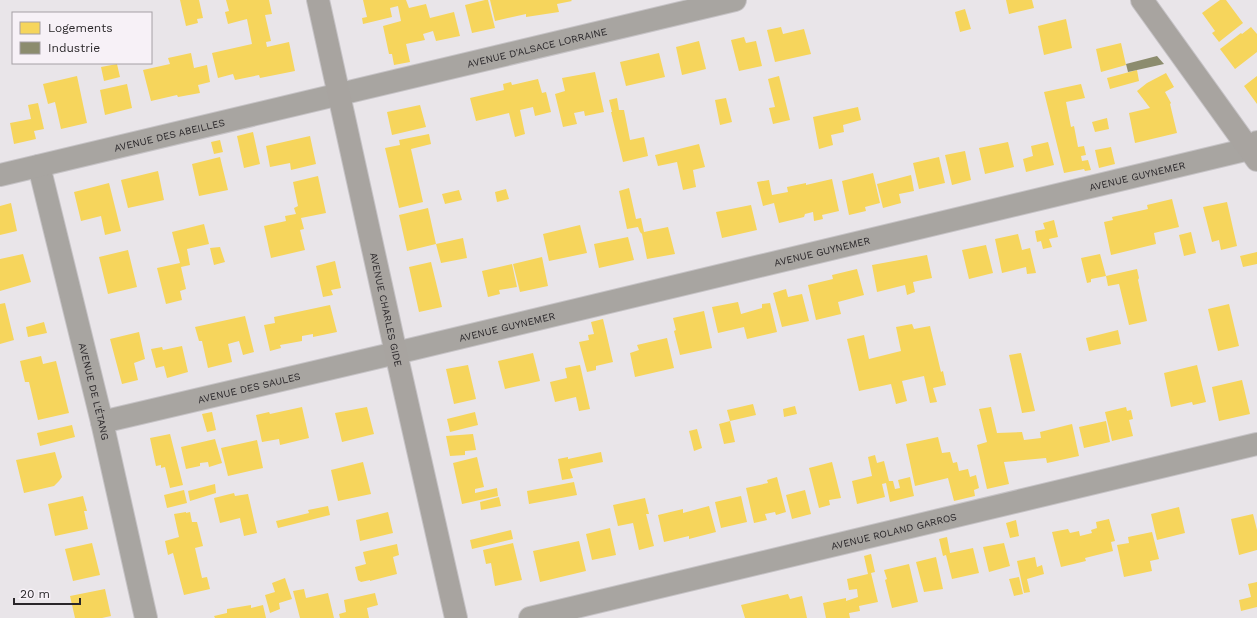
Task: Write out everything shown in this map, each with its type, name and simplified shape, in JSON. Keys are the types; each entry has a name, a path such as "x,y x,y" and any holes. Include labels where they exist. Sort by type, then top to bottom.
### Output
{"street":[{"name":"AVENUE CHARLES GIDE","path":"318,0 456,618"},
{"name":"AVENUE D'ALSACE LORRAINE","path":"338,94 735,0"},
{"path":"1142,0 1254,150"},
{"name":"AVENUE DES ABEILLES","path":"0,175 338,94"},
{"name":"AVENUE GUYNEMER","path":"396,353 1254,150"},
{"name":"AVENUE DE L'ÉTANG","path":"40,166 102,422 146,618"},
{"name":"AVENUE DES SAULES","path":"102,422 396,353"},
{"name":"AVENUE ROLAND GARROS","path":"530,618 1257,444"}],"building: Logements":[{"path":"180,0 199,0 203,18 197,19 198,23 186,26"},
{"path":"226,0 269,0 272,14 265,15 271,41 266,42 267,47 289,42 295,71 260,78 259,75 235,80 233,74 218,78 212,53 252,44 247,19 228,24 225,12 229,11"},
{"path":"363,0 406,0 409,8 426,4 430,18 454,12 460,36 436,41 433,31 423,34 425,40 406,44 410,62 394,65 392,54 389,54 383,26 401,21 398,6 390,8 392,17 363,24 362,18 367,17"},
{"path":"488,0 495,28 472,33 465,5"},
{"path":"490,0 572,1 557,4 559,12 526,17 526,14 495,21"},
{"path":"1006,0 1032,0 1034,8 1009,14"},
{"path":"1220,0 1226,0 1243,23 1219,42 1212,33 1215,31 1202,13"},
{"path":"965,9 971,29 960,32 955,12"},
{"path":"1066,19 1072,48 1044,55 1038,26"},
{"path":"781,27 783,34 804,29 811,54 775,62 767,30"},
{"path":"1251,27 1257,34 1257,52 1235,69 1220,49"},
{"path":"744,37 746,43 756,41 762,66 739,71 731,40"},
{"path":"699,41 706,69 682,75 676,47"},
{"path":"1121,43 1126,65 1101,72 1096,49"},
{"path":"191,53 194,68 207,65 210,82 198,85 200,93 178,97 177,95 151,101 143,70 170,64 168,58"},
{"path":"659,53 665,77 626,86 620,62"},
{"path":"117,64 120,77 104,81 101,67"},
{"path":"1137,70 1139,81 1110,89 1107,78"},
{"path":"595,72 604,112 585,116 584,111 574,113 577,124 563,127 555,94 565,91 562,78"},
{"path":"1166,73 1174,87 1165,92 1171,103 1177,133 1135,143 1129,113 1150,108 1137,91 1147,83"},
{"path":"77,76 87,123 61,129 55,102 48,104 43,84"},
{"path":"779,76 790,120 773,124 769,108 775,107 768,79"},
{"path":"1257,76 1257,104 1244,86"},
{"path":"538,79 542,93 546,92 551,112 535,116 533,107 520,110 525,134 515,137 509,113 476,121 470,98 504,90 503,84 511,82 512,85"},
{"path":"127,84 132,108 105,115 100,90"},
{"path":"1081,84 1085,98 1066,102 1071,127 1074,126 1078,147 1084,146 1086,155 1081,156 1082,161 1088,160 1091,170 1085,171 1084,169 1064,173 1044,92"},
{"path":"617,98 619,110 624,110 630,140 644,137 648,156 623,162 609,100"},
{"path":"726,98 732,122 720,125 715,100"},
{"path":"38,103 44,129 34,131 36,139 14,144 10,123 31,119 28,105"},
{"path":"420,105 426,127 392,135 387,112"},
{"path":"858,107 861,120 843,125 844,132 831,135 833,145 819,149 813,117"},
{"path":"1107,118 1109,129 1095,132 1092,122"},
{"path":"253,132 260,164 244,168 237,136"},
{"path":"429,134 431,144 411,149 423,202 399,208 385,148 400,145 399,140"},
{"path":"310,136 316,164 291,170 290,163 270,167 266,146"},
{"path":"220,140 223,152 214,154 211,142"},
{"path":"1008,142 1014,167 985,174 979,148"},
{"path":"1048,142 1054,165 1026,172 1023,159 1033,156 1031,146"},
{"path":"699,144 705,167 693,170 696,187 683,190 677,162 658,166 655,155"},
{"path":"1111,147 1115,164 1099,168 1095,150"},
{"path":"965,151 971,180 952,185 945,155"},
{"path":"220,157 228,190 199,196 192,164"},
{"path":"939,157 945,183 919,189 913,163"},
{"path":"158,171 164,200 128,208 121,180"},
{"path":"873,173 880,203 865,207 866,211 849,215 842,181"},
{"path":"911,175 914,191 899,194 901,203 883,208 877,184"},
{"path":"318,176 326,213 301,218 304,229 300,230 305,250 271,258 264,226 286,221 285,216 296,214 294,208 298,206 293,182"},
{"path":"832,179 839,211 822,215 823,219 814,221 813,212 805,214 804,217 779,223 774,203 763,206 757,182 769,180 772,195 788,192 787,187 806,183 806,185"},
{"path":"109,183 121,231 105,235 101,216 81,221 74,192"},
{"path":"629,188 636,219 641,218 644,232 668,227 675,254 647,259 642,234 638,227 627,229 619,191"},
{"path":"506,189 509,199 497,202 495,192"},
{"path":"459,190 462,200 445,204 442,194"},
{"path":"1172,199 1179,227 1154,233 1156,244 1111,255 1104,222 1113,220 1112,217 1148,209 1147,205"},
{"path":"1227,202 1237,246 1221,250 1219,240 1212,242 1203,207"},
{"path":"11,203 17,231 0,235 0,206"},
{"path":"751,205 757,230 722,238 716,212"},
{"path":"428,208 436,244 407,251 399,215"},
{"path":"1054,220 1058,237 1049,239 1052,247 1043,249 1041,241 1037,242 1035,231 1045,229 1043,223"},
{"path":"204,224 209,244 187,249 190,265 181,267 186,289 180,291 182,300 166,304 157,268 180,263 172,232"},
{"path":"580,225 587,253 549,261 543,234"},
{"path":"1191,232 1196,253 1184,256 1179,235"},
{"path":"1018,234 1022,250 1030,248 1036,273 1027,274 1026,267 1002,273 995,239"},
{"path":"628,237 634,260 599,268 594,244"},
{"path":"463,238 467,258 441,263 436,244"},
{"path":"986,245 993,273 969,279 962,250"},
{"path":"220,247 225,262 214,265 210,248"},
{"path":"128,250 137,287 108,294 99,257"},
{"path":"1257,252 1257,264 1243,267 1240,256"},
{"path":"23,254 31,282 0,291 0,259"},
{"path":"1100,254 1106,276 1091,279 1091,282 1087,283 1081,258"},
{"path":"927,255 932,278 913,282 915,292 907,295 905,285 877,292 872,265"},
{"path":"542,257 548,286 520,292 513,264"},
{"path":"335,261 341,288 331,290 333,295 323,297 316,266"},
{"path":"431,262 442,307 419,312 409,267"},
{"path":"512,264 517,287 499,290 500,294 488,297 482,271"},
{"path":"857,269 864,295 838,302 841,314 816,320 808,285 833,279 832,275"},
{"path":"1137,269 1147,321 1129,325 1119,284 1108,286 1106,276"},
{"path":"786,289 788,297 802,294 809,321 782,327 773,293"},
{"path":"738,302 741,314 762,308 762,304 770,303 777,332 747,339 744,327 718,333 712,307"},
{"path":"5,303 14,340 0,344 0,304"},
{"path":"1229,304 1239,346 1218,351 1208,309"},
{"path":"330,305 337,332 313,337 313,334 302,336 302,341 280,345 281,348 270,351 264,325 275,323 274,317"},
{"path":"704,311 712,348 680,355 674,331 676,330 673,318"},
{"path":"245,316 254,352 243,355 239,341 228,344 232,362 208,368 202,341 199,341 195,327"},
{"path":"603,319 613,362 596,366 596,370 587,372 579,342 589,340 588,335 594,334 591,322"},
{"path":"44,322 47,333 28,337 26,327"},
{"path":"912,324 914,329 930,326 941,372 943,371 946,385 933,388 937,402 930,403 924,376 902,381 907,401 896,404 891,384 859,391 847,339 864,335 869,359 901,351 896,327"},
{"path":"1118,330 1121,344 1089,351 1086,338"},
{"path":"139,332 145,359 134,363 138,380 122,384 110,339"},
{"path":"667,338 674,368 635,377 630,353 639,350 637,345"},
{"path":"182,346 188,372 167,378 164,366 156,368 151,349 162,347 163,350"},
{"path":"533,353 540,381 505,389 498,361"},
{"path":"1021,353 1035,411 1022,413 1009,355"},
{"path":"41,356 43,364 56,361 69,413 38,420 29,382 25,382 20,361"},
{"path":"468,365 476,399 454,404 446,369"},
{"path":"580,365 590,409 579,411 576,397 555,402 550,382 567,378 565,368"},
{"path":"1197,365 1206,402 1193,405 1192,402 1171,407 1164,373"},
{"path":"1242,380 1250,414 1219,421 1212,387"},
{"path":"753,404 756,415 730,421 727,410"},
{"path":"795,406 797,414 784,417 783,409"},
{"path":"302,407 309,438 280,445 279,439 262,442 256,415 269,412 270,414"},
{"path":"367,407 374,434 342,442 335,413"},
{"path":"991,407 997,433 1022,432 1024,440 1041,438 1040,432 1072,424 1079,456 1047,463 1046,458 1004,462 1009,484 987,489 977,445 987,442 979,409"},
{"path":"1126,407 1127,411 1131,410 1133,419 1129,420 1133,436 1112,441 1105,412"},
{"path":"212,412 216,430 207,432 202,414"},
{"path":"475,412 478,425 450,432 447,419"},
{"path":"730,421 735,442 724,444 719,424"},
{"path":"1106,421 1110,442 1084,448 1079,427"},
{"path":"72,425 75,437 40,446 37,433"},
{"path":"697,429 702,448 694,451 689,431"},
{"path":"170,434 183,485 170,488 165,467 161,468 161,465 156,466 150,438"},
{"path":"473,434 476,450 465,451 465,455 450,456 446,436"},
{"path":"938,437 942,453 950,452 953,463 957,462 959,471 968,469 970,477 976,475 979,488 974,490 975,496 954,501 948,478 915,486 906,444"},
{"path":"215,439 222,463 209,467 208,462 200,463 200,466 186,469 181,447"},
{"path":"257,440 263,468 228,476 221,448"},
{"path":"55,452 62,477 59,481 54,486 24,493 16,460"},
{"path":"601,452 603,462 570,469 573,478 562,480 558,459 568,457 568,459"},
{"path":"875,455 877,463 884,461 889,481 893,481 895,489 900,488 898,480 910,477 914,496 890,502 886,483 882,484 885,497 857,504 852,481 872,476 868,457"},
{"path":"477,457 484,487 475,489 475,493 497,488 498,496 462,504 453,463"},
{"path":"363,462 371,494 338,501 331,470"},
{"path":"832,462 841,498 829,500 830,505 819,508 809,468"},
{"path":"777,477 786,512 776,515 775,512 765,514 767,520 754,523 746,488 768,483 767,480"},
{"path":"574,482 577,495 529,504 527,491"},
{"path":"215,484 216,493 190,501 188,491"},
{"path":"184,490 187,503 167,508 164,495"},
{"path":"805,490 811,514 792,519 786,495"},
{"path":"234,493 235,496 248,494 257,533 244,536 240,518 220,523 214,498"},
{"path":"83,496 87,511 84,511 88,529 55,536 48,504"},
{"path":"741,496 747,522 721,528 715,502"},
{"path":"499,497 501,506 481,510 480,502"},
{"path":"645,498 649,514 646,514 654,546 639,550 633,523 618,526 613,505"},
{"path":"328,506 330,515 278,528 276,521 309,513 308,510"},
{"path":"709,506 716,532 689,539 689,536 664,542 658,515 683,509 683,513"},
{"path":"1179,507 1185,533 1157,540 1151,514"},
{"path":"190,512 192,522 197,522 203,546 195,548 202,578 207,577 210,589 184,595 173,553 168,555 165,541 179,537 174,514"},
{"path":"388,512 393,533 360,541 356,520"},
{"path":"1253,514 1257,530 1257,550 1239,555 1231,519"},
{"path":"1109,519 1115,541 1111,542 1113,551 1085,558 1086,561 1061,567 1052,532 1068,529 1070,533 1079,531 1080,536 1092,533 1091,530 1097,528 1096,522"},
{"path":"1016,520 1019,536 1010,538 1006,523"},
{"path":"610,528 616,555 592,560 586,534"},
{"path":"511,530 513,539 472,549 470,540"},
{"path":"1152,532 1159,559 1150,561 1152,571 1124,577 1117,545 1129,543 1128,537"},
{"path":"947,537 950,553 973,548 979,573 952,579 946,555 943,556 939,539"},
{"path":"579,541 586,571 540,582 533,551"},
{"path":"92,543 100,575 73,581 65,549"},
{"path":"513,543 522,580 495,586 491,563 486,564 483,550"},
{"path":"1004,543 1010,566 989,572 983,547"},
{"path":"397,544 399,555 393,557 397,574 370,581 361,582 358,580 355,567 366,564 363,552"},
{"path":"871,554 875,572 871,573 878,602 859,606 860,611 849,613 850,618 826,618 823,603 846,598 846,601 858,597 857,589 849,590 847,579 868,574 864,556"},
{"path":"936,557 943,589 924,592 916,562"},
{"path":"1035,557 1037,567 1042,565 1044,574 1027,579 1030,592 1024,593 1017,561"},
{"path":"909,564 918,602 892,608 884,570"},
{"path":"1019,577 1023,594 1014,596 1009,579"},
{"path":"285,578 292,599 279,603 280,609 270,613 265,595 275,592 272,583"},
{"path":"1257,582 1257,607 1241,611 1239,600 1251,597 1248,584"},
{"path":"105,589 111,616 102,618 75,618 70,596"},
{"path":"304,589 306,598 328,593 334,618 300,618 293,591"},
{"path":"375,593 378,605 367,608 369,618 340,618 339,614 346,612 344,600"},
{"path":"788,594 790,599 802,596 807,618 745,618 741,605"},
{"path":"251,605 251,608 263,605 266,618 215,618 214,616 227,613 227,609"}],"building: Industrie":[{"path":"1157,56 1164,64 1128,72 1126,64"}]}
